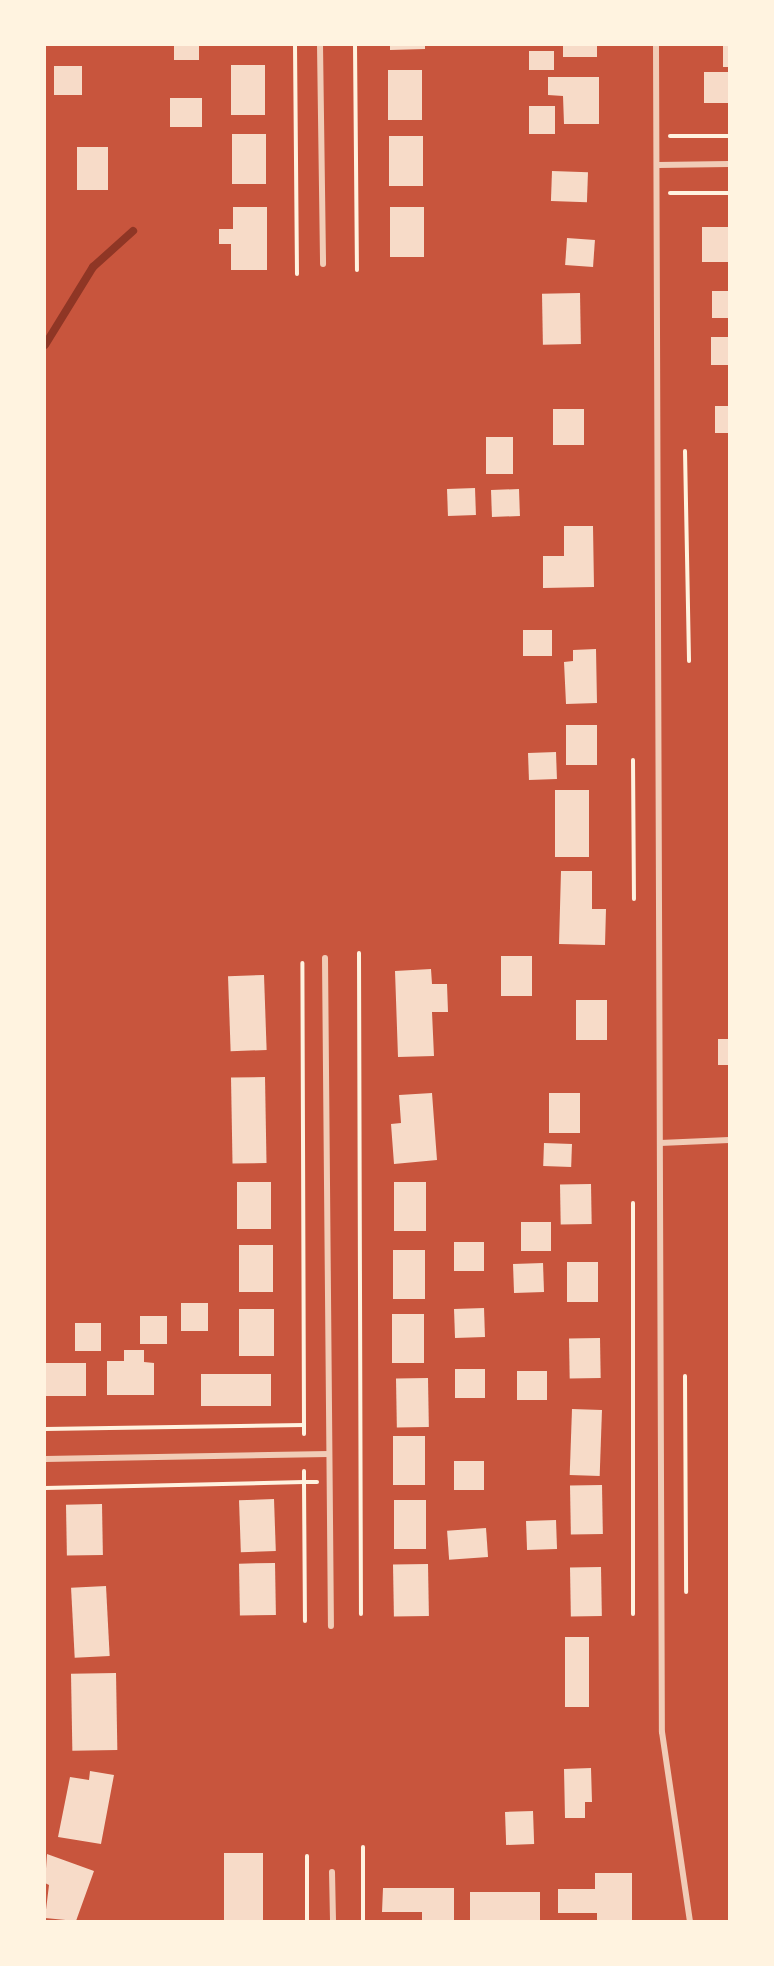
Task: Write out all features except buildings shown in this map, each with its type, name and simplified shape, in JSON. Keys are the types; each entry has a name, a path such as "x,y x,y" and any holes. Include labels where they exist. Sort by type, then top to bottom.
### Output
{"street":[{"path":"320,45 322,264"},
{"path":"656,45 662,1732 690,1921"},
{"path":"658,165 729,164"},
{"path":"325,958 331,1626"},
{"path":"660,1143 729,1140"},
{"path":"45,1459 329,1454"},
{"path":"332,1872 333,1921"}],"path":[{"path":"295,45 297,274"},
{"path":"355,45 357,270"},
{"path":"657,136 729,136"},
{"path":"658,193 729,193"},
{"path":"685,451 689,661"},
{"path":"633,760 634,899"},
{"path":"359,953 361,1614"},
{"path":"302,963 304,1434"},
{"path":"633,1203 633,1614"},
{"path":"686,1376 686,1593"},
{"path":"45,1429 304,1425"},
{"path":"45,1488 304,1482 305,1621"},
{"path":"363,1847 363,1921"},
{"path":"307,1856 307,1921"}],"waterway":[{"path":"45,345 93,267 133,231"}]}
